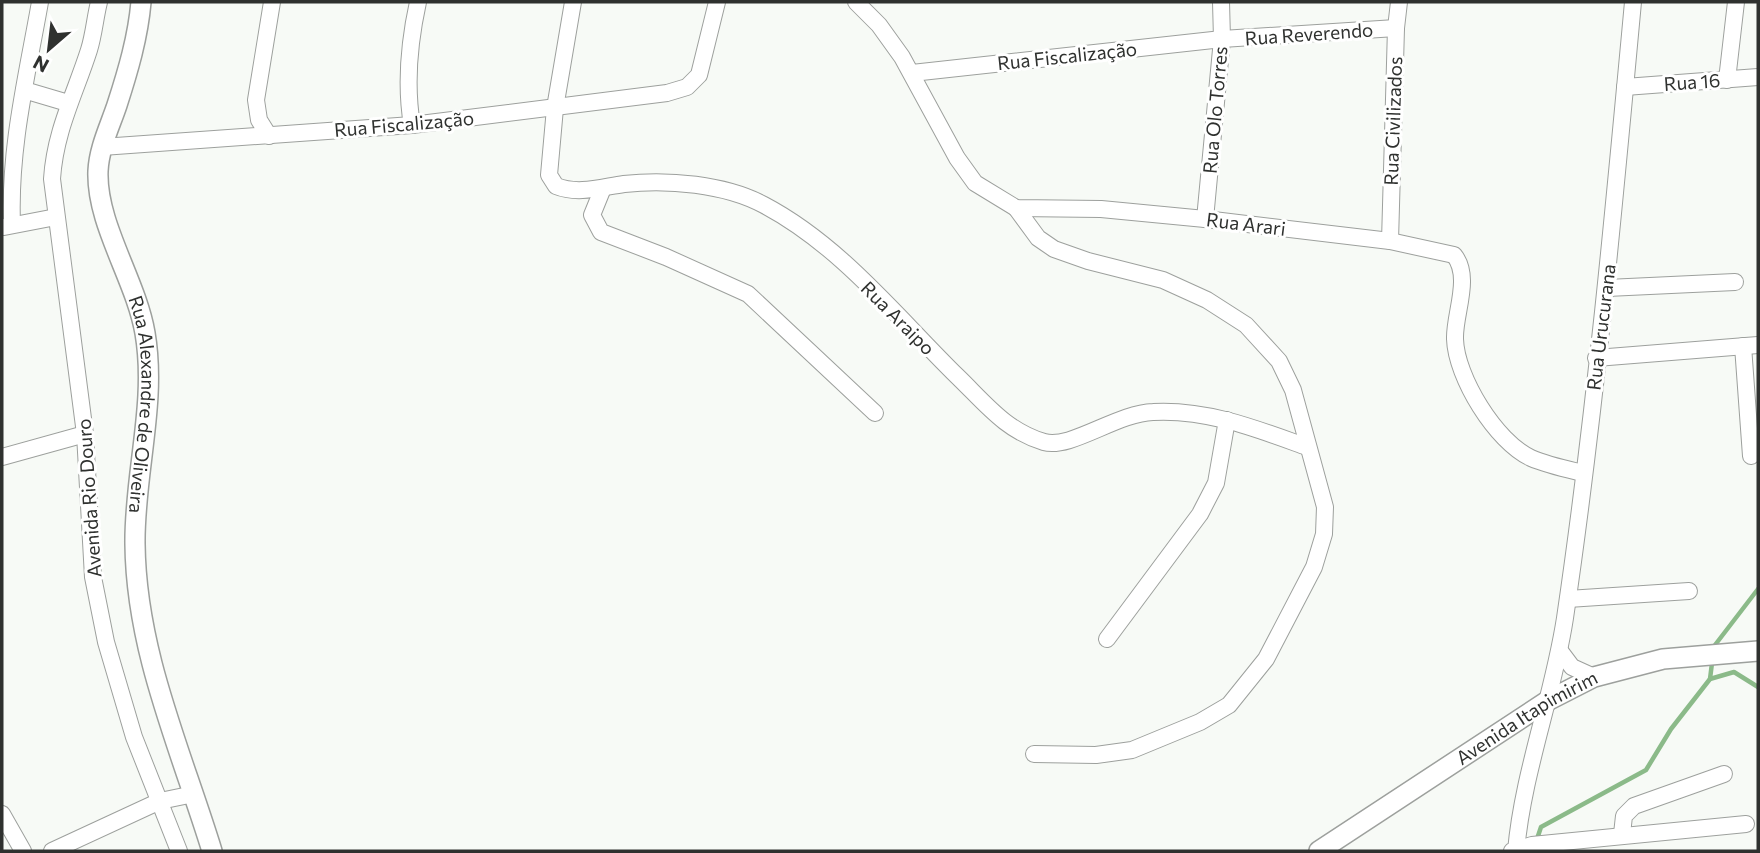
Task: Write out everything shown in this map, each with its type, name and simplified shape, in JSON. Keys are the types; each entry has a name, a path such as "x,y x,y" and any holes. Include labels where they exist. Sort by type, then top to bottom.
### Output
{"main road":[{"name":"Rua Alexandre de Oliveira","path":"141,2 138,30 102,147 98,172 108,225 134,289 145,334 148,383 136,505 137,586 148,652 212,851"},
{"name":"Avenida Itapimirim","path":"1319,851 1549,700 1594,677 1663,659 1758,651"}],"street":[{"path":"40,2 23,90 10,181 7,226 56,217"},
{"name":"Avenida Rio Douro","path":"99,2 89,51 68,103 54,153 56,217 85,434 89,538 106,642 134,737 179,851"},
{"path":"269,136 259,120 256,100 272,2"},
{"path":"412,125 407,93 412,29 418,2"},
{"path":"555,108 573,2"},
{"name":"Rua Fiscalização","path":"102,147 412,125 667,93 687,87 699,75 717,2"},
{"path":"856,2 879,25 912,73 957,158 975,183 1016,208 1038,238 1054,249 1088,261 1163,280 1207,300 1246,325 1279,361 1293,390 1325,507 1324,534 1314,567 1252,679 1229,705 1132,750 1096,755 1034,754"},
{"name":"Rua Olo Torres","path":"1205,219 1222,39 1221,2"},
{"name":"Rua Civilizados","path":"1390,241 1399,2"},
{"name":"Rua Urucurana","path":"1514,850 1524,791 1560,651 1568,599 1596,358 1607,288 1633,2"},
{"path":"1727,80 1736,2"},
{"name":"Rua Reverendo","path":"1222,39 1396,28"},
{"name":"Rua Fiscalização","path":"912,73 1222,39"},
{"name":"Rua 16","path":"1625,87 1758,77"},
{"path":"23,90 68,103"},
{"name":"Rua Araipo","path":"555,108 549,174 552,182 565,189 670,183 724,191 762,204 799,227 870,287 1008,427 1045,443 1060,445 1124,416 1153,412 1188,413 1227,420 1307,447"},
{"path":"603,188 592,215 601,232 677,261 748,294 875,413"},
{"name":"Rua Arari","path":"1016,208 1101,209 1205,219 1390,241 1448,252 1458,260 1460,292 1455,338 1458,362 1481,408 1511,445 1530,458 1583,473"},
{"path":"1607,288 1735,282"},
{"path":"1596,358 1751,345 1751,456"},
{"path":"1107,639 1200,514 1216,483 1227,420"},
{"path":"2,457 85,434"},
{"path":"1568,599 1689,591"},
{"path":"1560,651 1572,667 1594,677"},
{"path":"1622,834 1624,816 1634,806 1724,774"},
{"path":"52,851 160,800 194,794"},
{"path":"2,814 23,851"},
{"path":"1514,850 1622,834 1745,824"}],"waterway":[{"path":"1715,645 1758,589"},
{"path":"1537,839 1541,827 1646,770 1671,729 1710,679 1712,663"},
{"path":"1710,679 1734,672 1758,687"}]}
